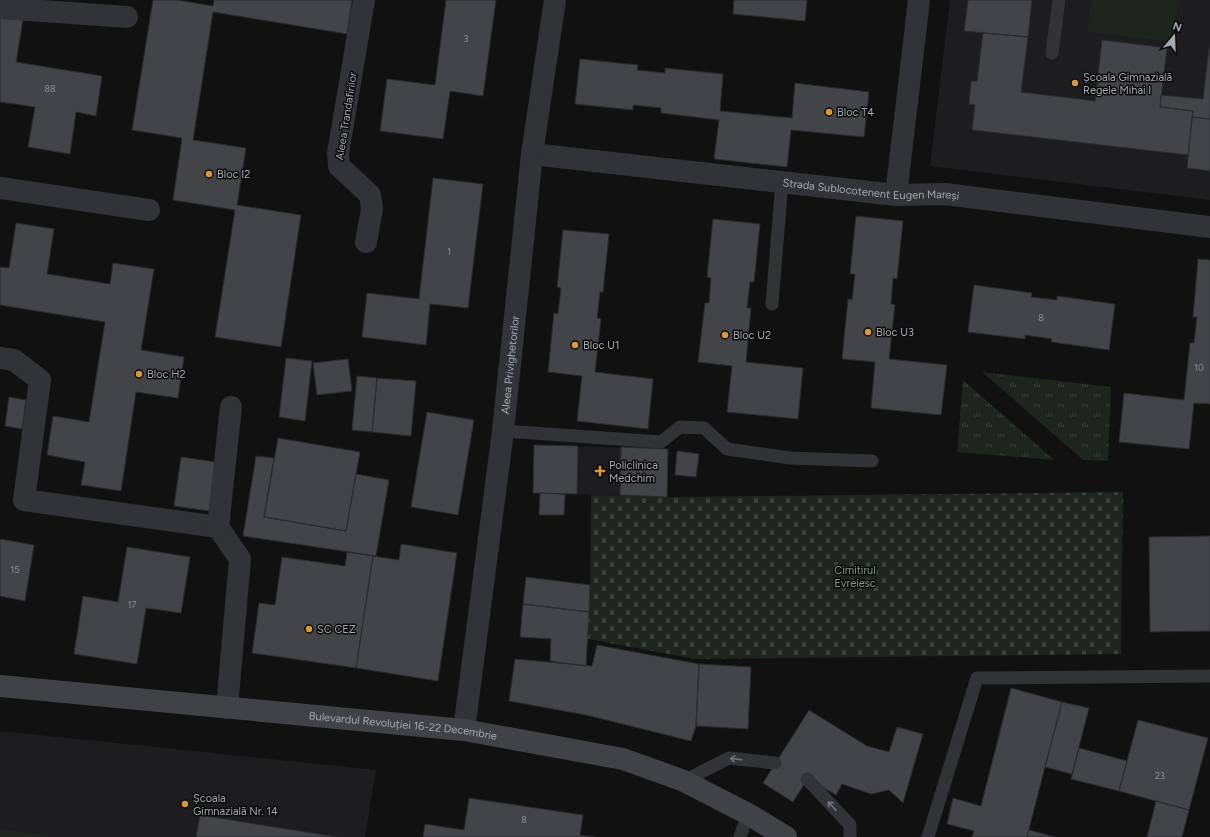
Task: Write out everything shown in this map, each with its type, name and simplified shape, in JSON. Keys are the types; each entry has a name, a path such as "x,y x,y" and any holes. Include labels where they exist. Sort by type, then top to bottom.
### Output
{"street":[{"name":"Aleea Trandafirilor","path":"364,0 338,153 339,166 370,196 372,209 366,242"},
{"name":"Aleea Privighetorilor","path":"464,730 503,431 532,154 555,0"},
{"path":"896,195 919,0"},
{"path":"0,8 127,17"},
{"name":"Strada Sublocotenent Eugen Mareși","path":"532,154 896,195 945,194 1210,227"},
{"path":"0,188 149,210"},
{"path":"0,358 14,360 40,380 24,500 218,527"},
{"path":"226,708 240,559 218,527 231,407"},
{"name":"Bulevardul Revoluției 16-22 Decembrie","path":"0,686 464,730 624,759 684,781 748,814 786,837"}],"lane":[{"path":"1052,53 1059,0"},
{"path":"772,304 782,182"},
{"path":"503,431 661,442 680,427 704,428 727,449 790,458 872,461"},
{"path":"928,837 977,678 1210,676"},
{"path":"684,781 729,758 775,763"},
{"path":"807,779 850,825 850,837"},
{"path":"740,837 748,814"}],"shaded area":[{"name":"Școala Gimnazială Regele Mihai I","path":"950,0 1210,0 1210,200 930,166"},
{"name":"Policlinica Medchim","path":"534,445 668,449 667,497 533,493"},
{"name":"Școala Gimnazială Nr. 14","path":"0,731 376,770 365,837 0,837"}],"green space":[{"path":"1091,0 1179,0 1173,42 1087,32"},
{"path":"982,372 1111,387 1108,461 1083,460"},
{"path":"963,380 1054,460 957,452"},
{"name":"Cimitirul Evreiesc","path":"1123,492 1121,654 695,659 588,639 591,495 667,497"},
{"path":"0,829 48,835 48,837 0,837"}],"building":[{"name":"Bloc I2","path":"153,0 177,0 213,6 214,0 352,0 347,34 213,12 193,140 246,148 237,205 301,215 281,347 215,337 235,210 173,200 182,138 132,130"},
{"path":"446,0 496,0 483,96 450,91 443,139 380,131 387,79 435,85"},
{"path":"734,0 807,0 805,21 733,14"},
{"path":"968,0 1032,0 1028,37 964,31"},
{"path":"0,17 23,20 16,62 102,76 96,116 76,112 70,154 28,147 35,107 0,102"},
{"path":"983,33 1028,37 1021,92 1095,101 1102,40 1167,48 1160,107 1193,111 1188,155 972,130 975,105 969,104 971,81 977,81"},
{"path":"1209,48 1210,119 1192,117 1193,111 1160,107 1161,95 1203,99"},
{"name":"Bloc T4","path":"580,59 638,65 637,70 665,73 665,68 723,74 720,111 792,118 795,83 869,92 864,137 791,130 787,167 714,159 719,120 661,113 661,108 633,105 633,110 575,104"},
{"path":"1192,117 1210,119 1210,171 1187,168"},
{"path":"433,178 483,184 468,308 430,304 426,345 362,337 367,293 419,299"},
{"name":"Bloc U3","path":"856,216 903,221 897,279 893,278 891,304 895,305 889,359 947,365 941,415 871,408 875,362 842,359 848,299 852,300 855,274 850,274"},
{"name":"Bloc U2","path":"713,219 760,224 754,282 750,282 747,308 751,308 746,362 803,368 798,419 727,412 732,366 698,362 705,303 709,303 711,278 707,277"},
{"name":"Bloc H2","path":"16,223 54,229 47,274 110,284 113,263 154,269 141,350 184,357 178,398 136,392 121,491 81,485 85,462 47,455 53,416 89,422 105,322 0,305 0,267 9,268"},
{"name":"Bloc U1","path":"563,230 609,234 603,292 600,292 597,318 601,319 595,372 653,379 648,429 577,421 582,376 548,372 554,313 558,314 561,288 557,287"},
{"path":"1198,259 1210,260 1210,404 1194,403 1189,449 1119,442 1124,393 1184,400 1190,343 1194,343 1197,317 1193,317"},
{"path":"974,285 1032,293 1031,297 1057,300 1057,296 1115,304 1109,350 1051,342 1052,339 1025,335 1025,339 968,332"},
{"path":"286,358 312,361 305,421 279,417"},
{"path":"348,359 352,391 317,395 313,363"},
{"path":"357,376 377,378 372,432 352,430"},
{"path":"377,378 416,381 411,436 372,432"},
{"path":"9,397 26,400 22,429 5,426"},
{"path":"427,412 474,420 458,515 411,507"},
{"path":"278,438 360,452 346,531 264,517"},
{"path":"534,445 578,446 577,494 533,493"},
{"path":"621,447 668,449 667,497 620,495"},
{"path":"677,451 699,454 696,477 675,475"},
{"path":"256,456 274,458 264,517 346,531 356,474 389,480 376,556 243,536"},
{"path":"181,457 216,462 209,511 174,506"},
{"path":"540,493 565,494 564,515 539,515"},
{"path":"1210,536 1210,631 1150,632 1149,537"},
{"path":"0,539 34,545 25,601 0,596"},
{"path":"401,544 457,553 438,681 356,668 373,556 399,560"},
{"path":"127,547 190,557 181,613 146,608 137,664 74,654 83,596 118,602"},
{"name":"SC CEZ","path":"347,552 373,556 356,668 252,653 259,603 275,605 282,557 345,566"},
{"path":"526,577 590,585 589,612 523,604"},
{"path":"523,604 589,612 586,666 550,661 551,639 520,637"},
{"path":"597,645 699,664 696,726 691,741 586,715 509,701 515,659 592,666"},
{"path":"699,664 751,667 748,729 696,726"},
{"path":"1011,688 1062,702 1027,837 972,837 974,831 947,824 953,798 981,806"},
{"path":"1062,702 1089,708 1072,774 1045,767"},
{"path":"809,710 867,746 889,752 897,727 923,734 903,803 889,790 871,794 842,784 836,795 808,778 793,802 763,783"},
{"path":"1138,720 1208,738 1189,810 1119,791"},
{"path":"1079,748 1127,761 1119,791 1071,779"},
{"path":"469,798 583,815 580,835 595,837 423,837 425,824 464,830"},
{"path":"1156,801 1189,810 1182,837 1147,837"},
{"path":"200,815 337,837 196,837"},
{"path":"1029,830 1051,836 1056,837 1027,837"}],"place":[{"name":"Școala Gimnazială Regele Mihai I","path":"1075,83"},
{"name":"Bloc T4","path":"829,112"},
{"name":"Bloc I2","path":"209,174"},
{"name":"Bloc U3","path":"868,332"},
{"name":"Bloc U2","path":"725,335"},
{"name":"Bloc U1","path":"575,345"},
{"name":"Bloc H2","path":"139,374"},
{"name":"Policlinica Medchim","path":"600,471"},
{"name":"SC CEZ","path":"309,629"},
{"name":"Școala Gimnazială Nr. 14","path":"185,804"}]}
